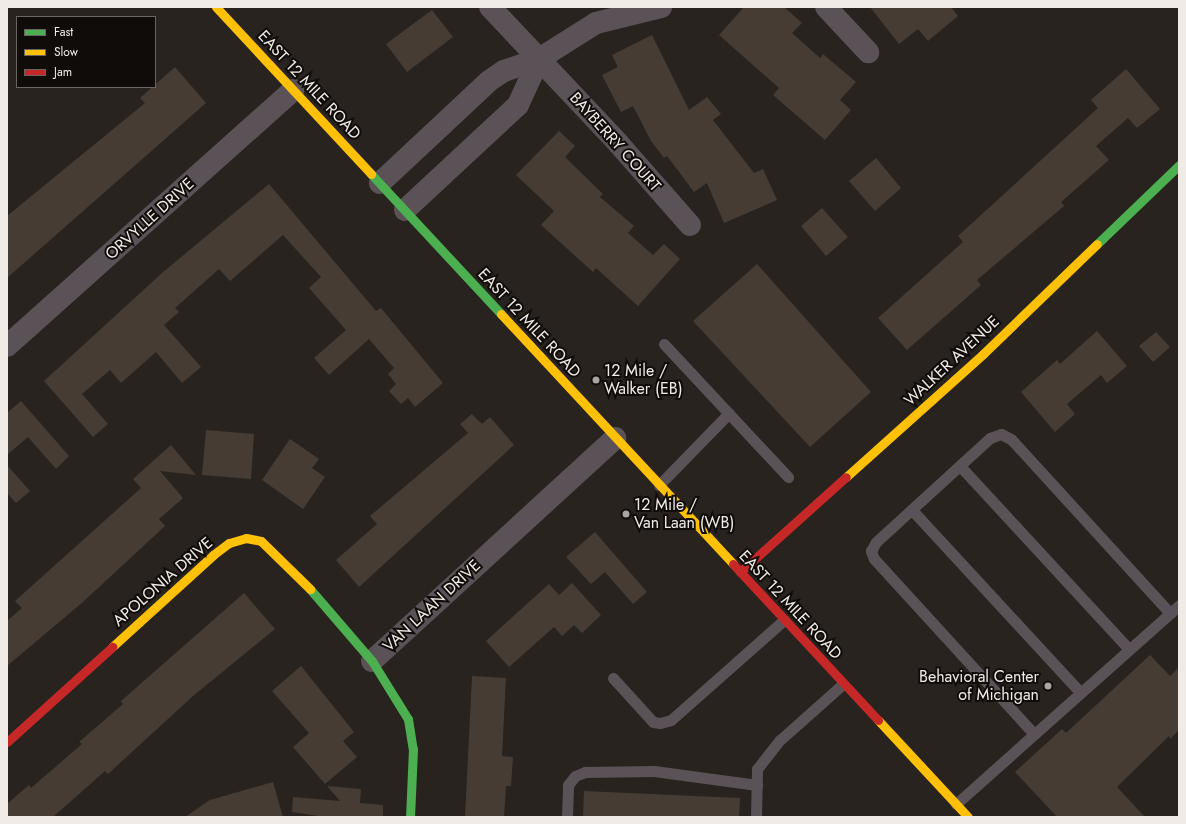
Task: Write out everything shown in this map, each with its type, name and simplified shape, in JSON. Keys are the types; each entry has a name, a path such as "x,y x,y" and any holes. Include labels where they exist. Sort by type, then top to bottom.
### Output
{"street":[{"name":"EAST 12 MILE ROAD","path":"216,7 968,817"},
{"name":"BAYBERRY COURT","path":"490,7 618,142 690,225"},
{"path":"380,183 489,81 504,71 539,59 596,23 661,7"},
{"path":"826,7 868,52"},
{"path":"405,210 518,105 539,59"},
{"name":"ORVYLLE DRIVE","path":"7,346 293,90"},
{"name":"WALKER AVENUE","path":"740,572 983,354 1179,165"},
{"name":"VAN LAAN DRIVE","path":"410,817 413,749 408,719 396,696 372,661 615,438"},
{"name":"APOLONIA DRIVE","path":"7,742 213,555 229,544 246,538 261,541 276,553 372,661"}],"lane":[{"path":"664,344 788,477"},
{"path":"659,485 729,413"},
{"path":"1034,734 874,559 871,551 876,542 990,438 1001,434 1011,439 1170,613"},
{"path":"960,466 1129,649"},
{"path":"912,510 1080,692"},
{"path":"956,804 1179,605"},
{"path":"613,678 653,722 660,723 671,720 784,620"},
{"path":"756,817 757,769 780,740 844,684"},
{"path":"567,817 568,785 575,776 585,772 654,771 757,785"}],"building":[{"path":"744,7 784,7 802,23 792,33 820,58 823,54 856,82 840,100 851,110 825,140 773,95 779,88 719,35"},
{"path":"870,7 951,7 958,16 928,41 918,29 899,44"},
{"path":"432,10 453,37 407,72 386,44"},
{"path":"652,35 689,110 707,97 721,114 713,120 754,173 763,169 777,200 724,223 707,183 694,192 667,156 664,158 651,141 633,106 621,112 602,75 618,67 612,55"},
{"path":"175,67 206,103 7,278 7,216 145,103 140,98 151,88 156,88 156,84"},
{"path":"1126,69 1160,109 1137,128 1128,118 1096,146 1109,160 1061,202 1064,206 977,280 981,285 907,350 878,318 963,242 958,236 1098,108 1091,100"},
{"path":"559,131 575,146 565,157 603,194 600,197 634,226 628,233 653,255 664,244 680,259 638,306 596,268 593,272 541,225 554,211 516,175"},
{"path":"876,158 901,188 875,211 849,181"},
{"path":"269,184 376,311 381,308 443,383 415,407 408,398 401,404 389,391 396,384 388,374 394,368 369,339 329,375 314,358 346,330 309,288 321,277 283,235 230,281 219,269 175,308 179,312 164,325 201,367 182,383 156,352 121,383 110,370 82,394 108,424 93,437 44,381 162,273"},
{"path":"822,208 848,237 826,256 801,226"},
{"path":"757,264 871,392 810,447 693,321"},
{"path":"1097,331 1127,366 1107,383 1101,375 1067,404 1075,414 1055,432 1021,392 1057,360 1060,364"},
{"path":"1156,332 1170,347 1153,362 1139,346"},
{"path":"21,401 69,456 56,469 28,437 7,455 7,413"},
{"path":"472,414 482,424 490,417 514,445 359,587 336,560 377,524 370,516 468,433 460,424"},
{"path":"206,430 254,434 251,479 202,475"},
{"path":"290,439 319,459 312,468 325,477 303,509 262,480"},
{"path":"171,445 196,475 160,471 183,498 159,519 165,526 83,602 7,666 7,621 22,608 15,601 141,488 133,479"},
{"path":"7,465 30,491 16,503 7,493"},
{"path":"595,532 647,592 633,604 605,572 591,584 566,557"},
{"path":"572,583 601,615 582,633 574,625 562,636 554,627 509,667 486,641 549,584 559,595"},
{"path":"244,593 275,629 193,696 108,774 105,771 53,817 7,817 7,804 29,785 31,788 82,744 79,742 123,704 121,701"},
{"path":"1150,655 1170,676 1179,667 1179,730 1170,739 1169,736 1117,787 1145,817 1057,817 1015,772 1062,729 1066,733"},
{"path":"301,666 354,732 343,741 357,757 325,784 293,747 309,733 272,691"},
{"path":"472,676 506,678 502,756 513,757 511,786 506,786 504,817 465,817"},
{"path":"273,782 283,817 185,817 210,800"},
{"path":"327,786 361,789 360,803 383,805 383,817 324,817 292,812 293,797 340,801"},
{"path":"584,791 740,798 739,817 583,817"}],"traffic: fast":[{"path":"1097,244 1179,165"},
{"path":"371,174 501,314"},
{"path":"310,589 372,661 408,719 413,749 410,817"}],"traffic: slow":[{"path":"216,7 371,174"},
{"path":"846,477 983,354 1097,244"},
{"path":"501,314 733,564"},
{"path":"112,647 213,555 229,543 246,538 261,541 310,589"},
{"path":"878,720 968,817"}],"traffic: jam":[{"path":"740,572 846,477"},
{"path":"733,564 878,720"},
{"path":"7,742 112,647"}],"place":[{"name":"12 Mile / Walker (EB)","path":"596,380"},
{"name":"12 Mile / Van Laan (WB)","path":"626,514"},
{"name":"Behavioral Center of Michigan","path":"1048,686"}]}
